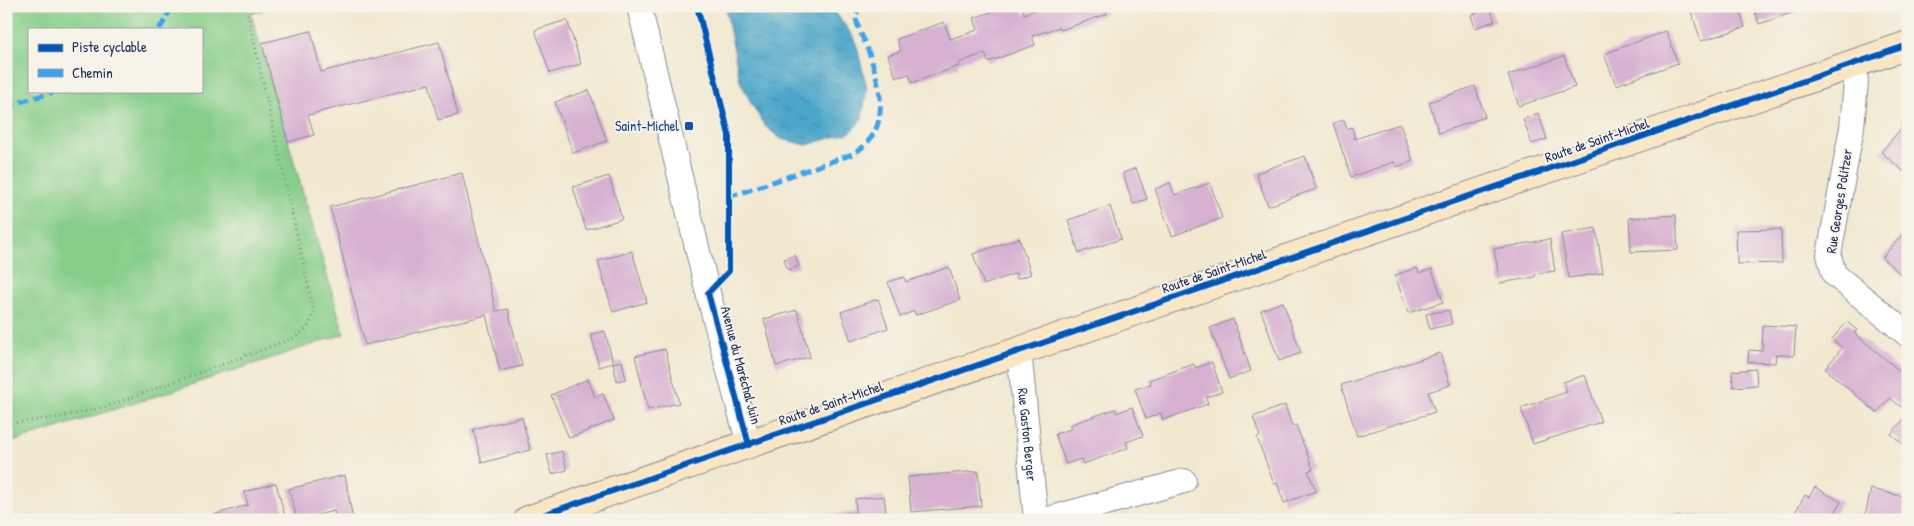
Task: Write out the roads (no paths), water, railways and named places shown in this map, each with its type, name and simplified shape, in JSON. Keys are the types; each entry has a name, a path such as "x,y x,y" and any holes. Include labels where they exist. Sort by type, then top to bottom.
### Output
{"street":[{"name":"Avenue du Maréchal Juin","path":"640,6 708,293 749,445"},
{"name":"Route de Saint-Michel","path":"528,520 1908,45"},
{"name":"Rue Georges Politzer","path":"1854,64 1856,82 1852,127 1828,255 1834,274 1908,334"},
{"name":"Rue Gaston Berger","path":"1019,350 1036,520"},
{"path":"1045,520 1184,482"}],"water":[{"path":"725,6 831,6 855,39 867,88 862,118 851,132 807,145 781,139 765,126 740,81"}],"place":[{"name":"Saint-Michel","path":"689,126"}]}
